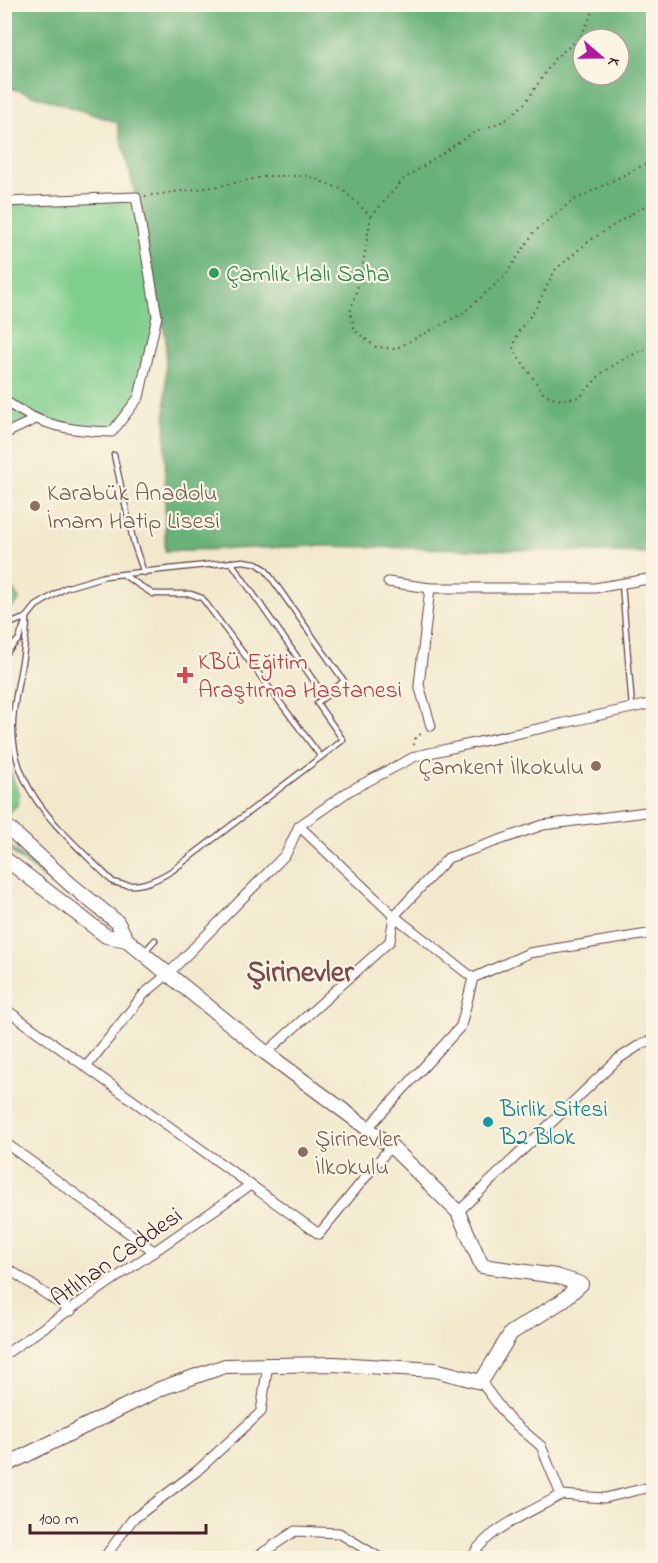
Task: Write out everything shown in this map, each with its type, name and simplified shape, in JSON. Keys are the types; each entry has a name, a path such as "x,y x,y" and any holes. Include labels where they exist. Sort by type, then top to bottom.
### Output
{"street":[{"path":"4,202 136,197 157,316 139,397 112,432 70,431 23,414 4,400"},
{"path":"4,434 36,419"},
{"path":"388,582 430,588 595,588 654,578"},
{"path":"430,588 419,685 431,726"},
{"path":"86,1067 144,994 168,974 286,854 299,826 350,791 416,756 654,703"},
{"path":"266,1053 390,941 394,916 448,858 543,825 654,811"},
{"path":"4,824 117,922 127,940 266,1053 391,1146 458,1212 482,1266 556,1276 581,1284 562,1301 511,1333 481,1382"},
{"path":"299,826 394,916 472,978"},
{"path":"4,858 106,936 127,940"},
{"path":"472,978 529,953 654,933"},
{"path":"367,1129 461,1026 472,978"},
{"path":"4,1008 249,1186 319,1234 391,1146"},
{"path":"458,1212 618,1059 643,1043 654,1040"},
{"path":"4,1142 155,1252"},
{"name":"Atlıhan Caddesi","path":"4,1355 71,1311 249,1186"},
{"path":"4,1266 71,1311"},
{"path":"104,1558 132,1520 197,1471 261,1412 268,1364"},
{"path":"4,1466 162,1388 225,1366 333,1364 435,1370 481,1382 508,1418 541,1446 561,1495"},
{"path":"472,1558 476,1547 512,1522 561,1495 605,1498 654,1486"},
{"path":"255,1558 295,1531 339,1533 380,1558"}],"lane":[{"path":"114,455 134,544 144,573"},
{"path":"231,562 325,697"},
{"path":"4,626 27,617 50,595 105,576 125,576 231,562 256,563 265,569 344,681 317,703 344,740 165,875 141,885 123,886 113,882 40,808 18,768 13,723 27,638 27,617"},
{"path":"125,576 153,594 191,594 202,598 321,757"},
{"path":"622,584 632,708"},
{"path":"4,655 19,639 27,617"},
{"path":"143,953 155,940"}],"path":[{"path":"597,4 579,38 555,58 526,102 506,120 471,134 404,179 371,216 361,276 350,312 355,331 376,347 395,349 462,314 505,276 534,231 572,201 654,160"},
{"path":"136,197 220,186 268,176 308,177 343,190 371,216"},
{"path":"654,200 589,241 555,270 535,310 518,332 513,349 544,394 561,400 580,397 602,373 625,358 654,346"},
{"path":"416,756 413,748 415,739 431,726"}],"green space":[{"path":"5,5 653,5 653,553 318,546 165,551 166,338 136,197 117,122 5,86"},
{"path":"136,197 157,316 139,397 112,432 36,419 5,435 4,202"},
{"path":"14,590 19,600 5,615 5,596"},
{"path":"5,760 19,795 17,805 6,814"},
{"path":"5,842 69,897 5,847"}],"place":[{"name":"Çamlık Halı Saha","path":"214,273"},
{"name":"Karabük Anadolu İmam Hatip Lisesi","path":"35,506"},
{"name":"KBÜ Eğitim Araştırma Hastanesi","path":"185,675"},
{"name":"Çamkent İlkokulu","path":"596,766"},
{"name":"Birlik Sitesi B2 Blok","path":"488,1122"},
{"name":"Şirinevler İlkokulu","path":"303,1152"}],"district":[{"name":"Şirinevler","path":"300,971"}]}
